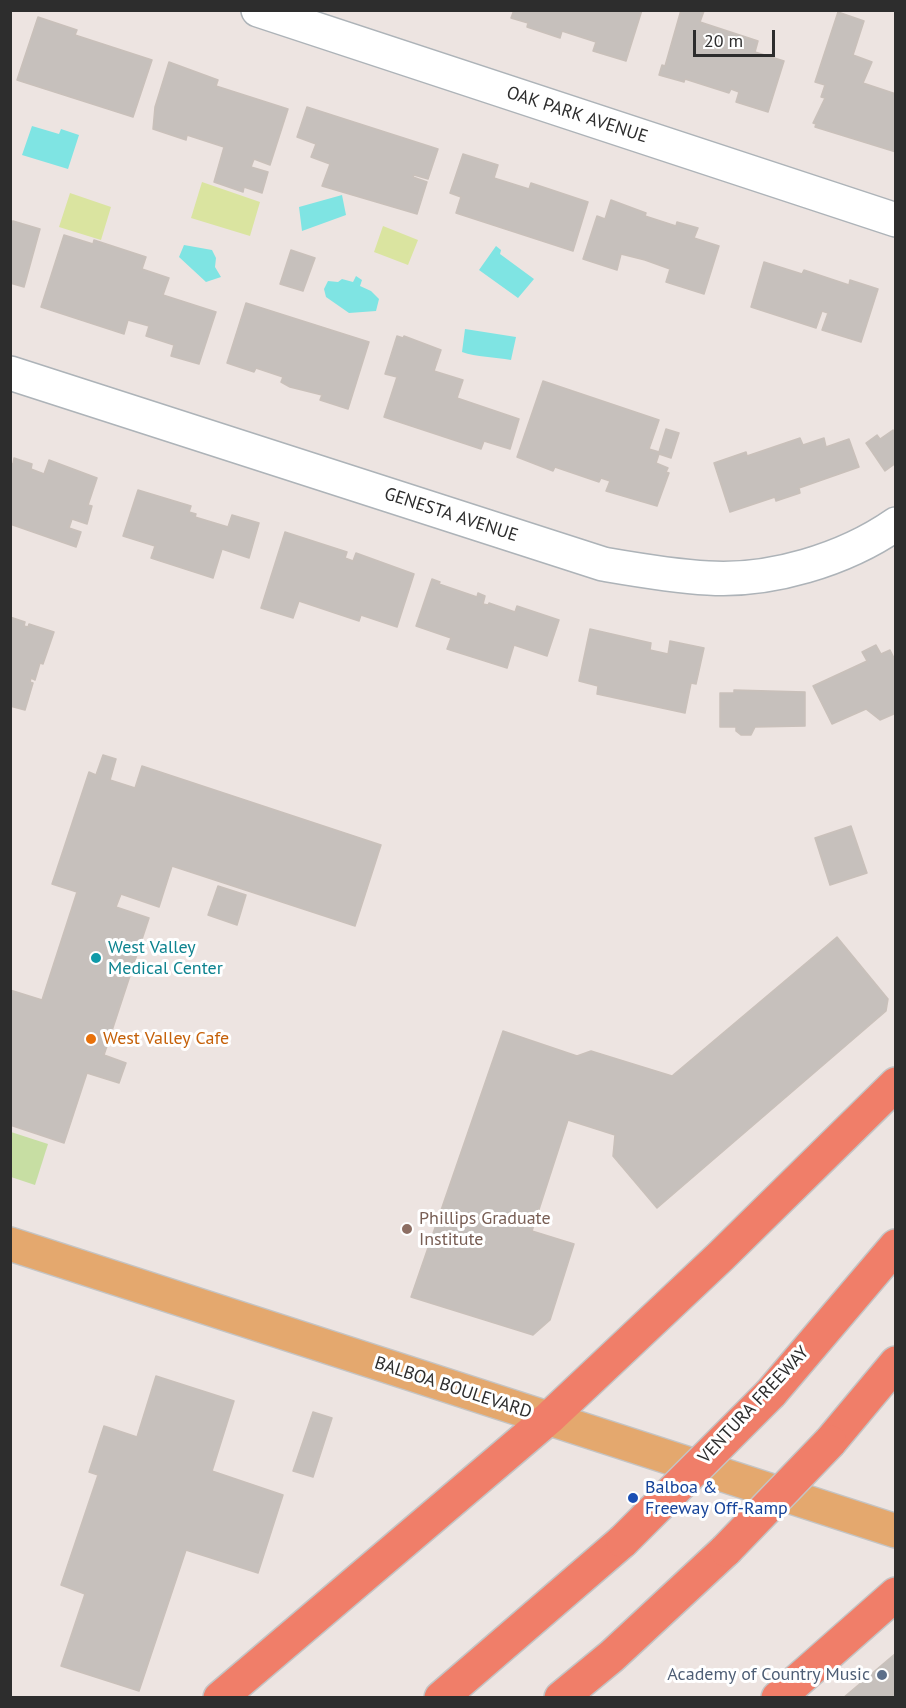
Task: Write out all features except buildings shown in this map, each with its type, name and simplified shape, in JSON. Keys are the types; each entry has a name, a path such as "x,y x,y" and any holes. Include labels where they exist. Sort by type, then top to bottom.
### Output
{"highway":[{"path":"220,1698 549,1418 721,1256 896,1084"},
{"name":"VENTURA FREEWAY","path":"441,1698 623,1540 771,1393 896,1246"},
{"path":"561,1698 612,1656 726,1550 830,1442 896,1363"},
{"path":"778,1698 896,1594"}],"main road":[{"name":"BALBOA BOULEVARD","path":"11,1245 896,1531"}],"street":[{"name":"OAK PARK AVENUE","path":"258,10 896,220"},
{"name":"GENESTA AVENUE","path":"10,373 603,564 657,574 710,579 766,574 828,559 896,524"}],"green space":[{"path":"202,182 260,202 250,236 191,218"},
{"path":"70,193 111,207 101,240 59,227"},
{"path":"383,226 418,240 408,265 374,252"},
{"path":"11,1132 48,1144 35,1185 11,1177"}],"water":[{"path":"32,126 59,134 61,129 79,135 68,169 22,155"},
{"path":"342,195 346,215 302,231 299,207"},
{"path":"184,245 212,250 216,258 215,267 221,277 206,282 179,257"},
{"path":"496,246 501,250 500,254 534,279 518,298 479,270"},
{"path":"356,276 362,280 360,286 371,291 379,299 376,311 349,313 326,297 324,289 328,281 338,282 342,279 353,282"},
{"path":"465,329 516,337 511,360 462,352"}],"place":[{"name":"West Valley Medical Center","path":"96,958"},
{"name":"West Valley Cafe","path":"91,1039"},
{"name":"Phillips Graduate Institute","path":"407,1229"},
{"name":"Balboa & Freeway Off-Ramp","path":"633,1498"},
{"name":"Academy of Country Music","path":"882,1675"}]}
